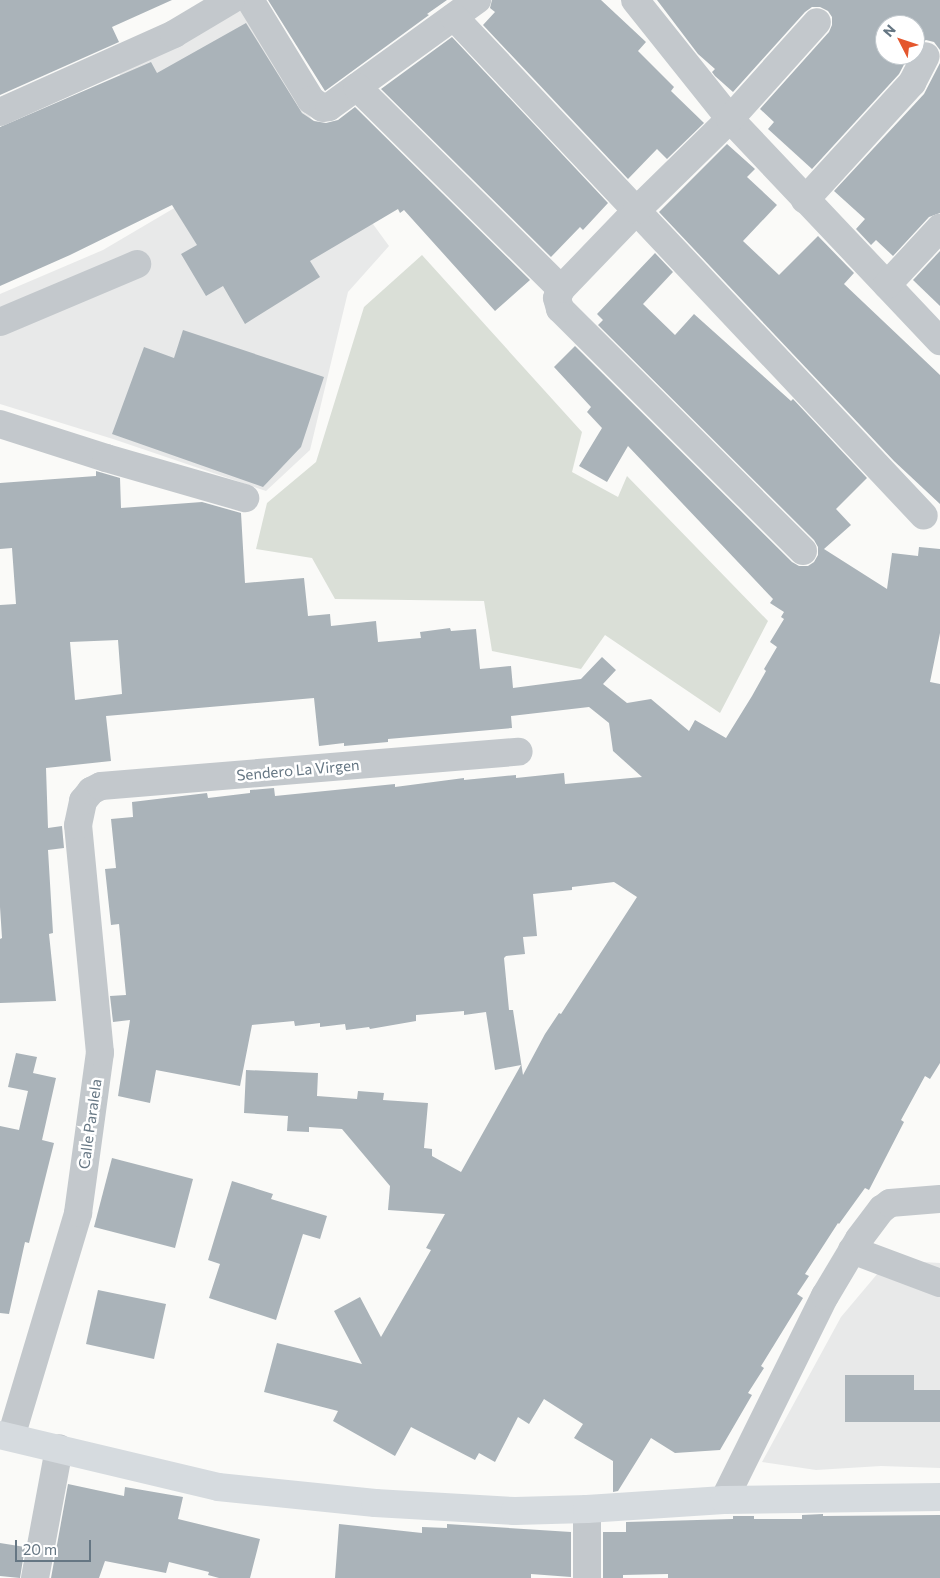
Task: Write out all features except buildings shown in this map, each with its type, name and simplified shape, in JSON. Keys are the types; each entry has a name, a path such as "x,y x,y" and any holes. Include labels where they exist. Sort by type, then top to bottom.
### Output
{"main road":[{"path":"5,1436 218,1487 375,1503 515,1511 587,1509 724,1500 940,1497"}],"street":[{"path":"0,112 174,34 231,0"},
{"path":"250,0 298,79 317,106 329,107 477,0"},
{"path":"635,0 730,119 940,340"},
{"path":"454,17 924,516"},
{"path":"803,551 560,310 557,298 561,289 637,210 730,119 817,22"},
{"path":"805,200 912,84 926,56"},
{"path":"357,86 561,289"},
{"path":"887,286 940,228"},
{"path":"0,322 137,264"},
{"path":"0,424 106,458 245,498"},
{"name":"Sendero La Virgen","path":"82,801 91,791 102,786 519,752"},
{"name":"Calle Paralela","path":"5,1436 78,1213 100,1053 78,825 82,801"},
{"path":"724,1500 825,1296 852,1250 882,1209 890,1204 940,1198"},
{"path":"852,1250 940,1283"},
{"path":"35,1578 59,1448"},
{"path":"587,1509 587,1578"}],"shaded area":[{"path":"244,0 362,209 389,246 348,292 310,450 266,491 113,439 0,404 0,294 103,250 176,207 170,181 119,73"},
{"path":"422,255 582,432 572,472 618,497 627,476 768,621 720,713 605,635 581,669 492,651 484,601 335,599 312,558 256,549 267,503 316,462 364,307"},
{"path":"889,1260 940,1263 940,1468 881,1466 816,1470 762,1462 841,1317"}]}
